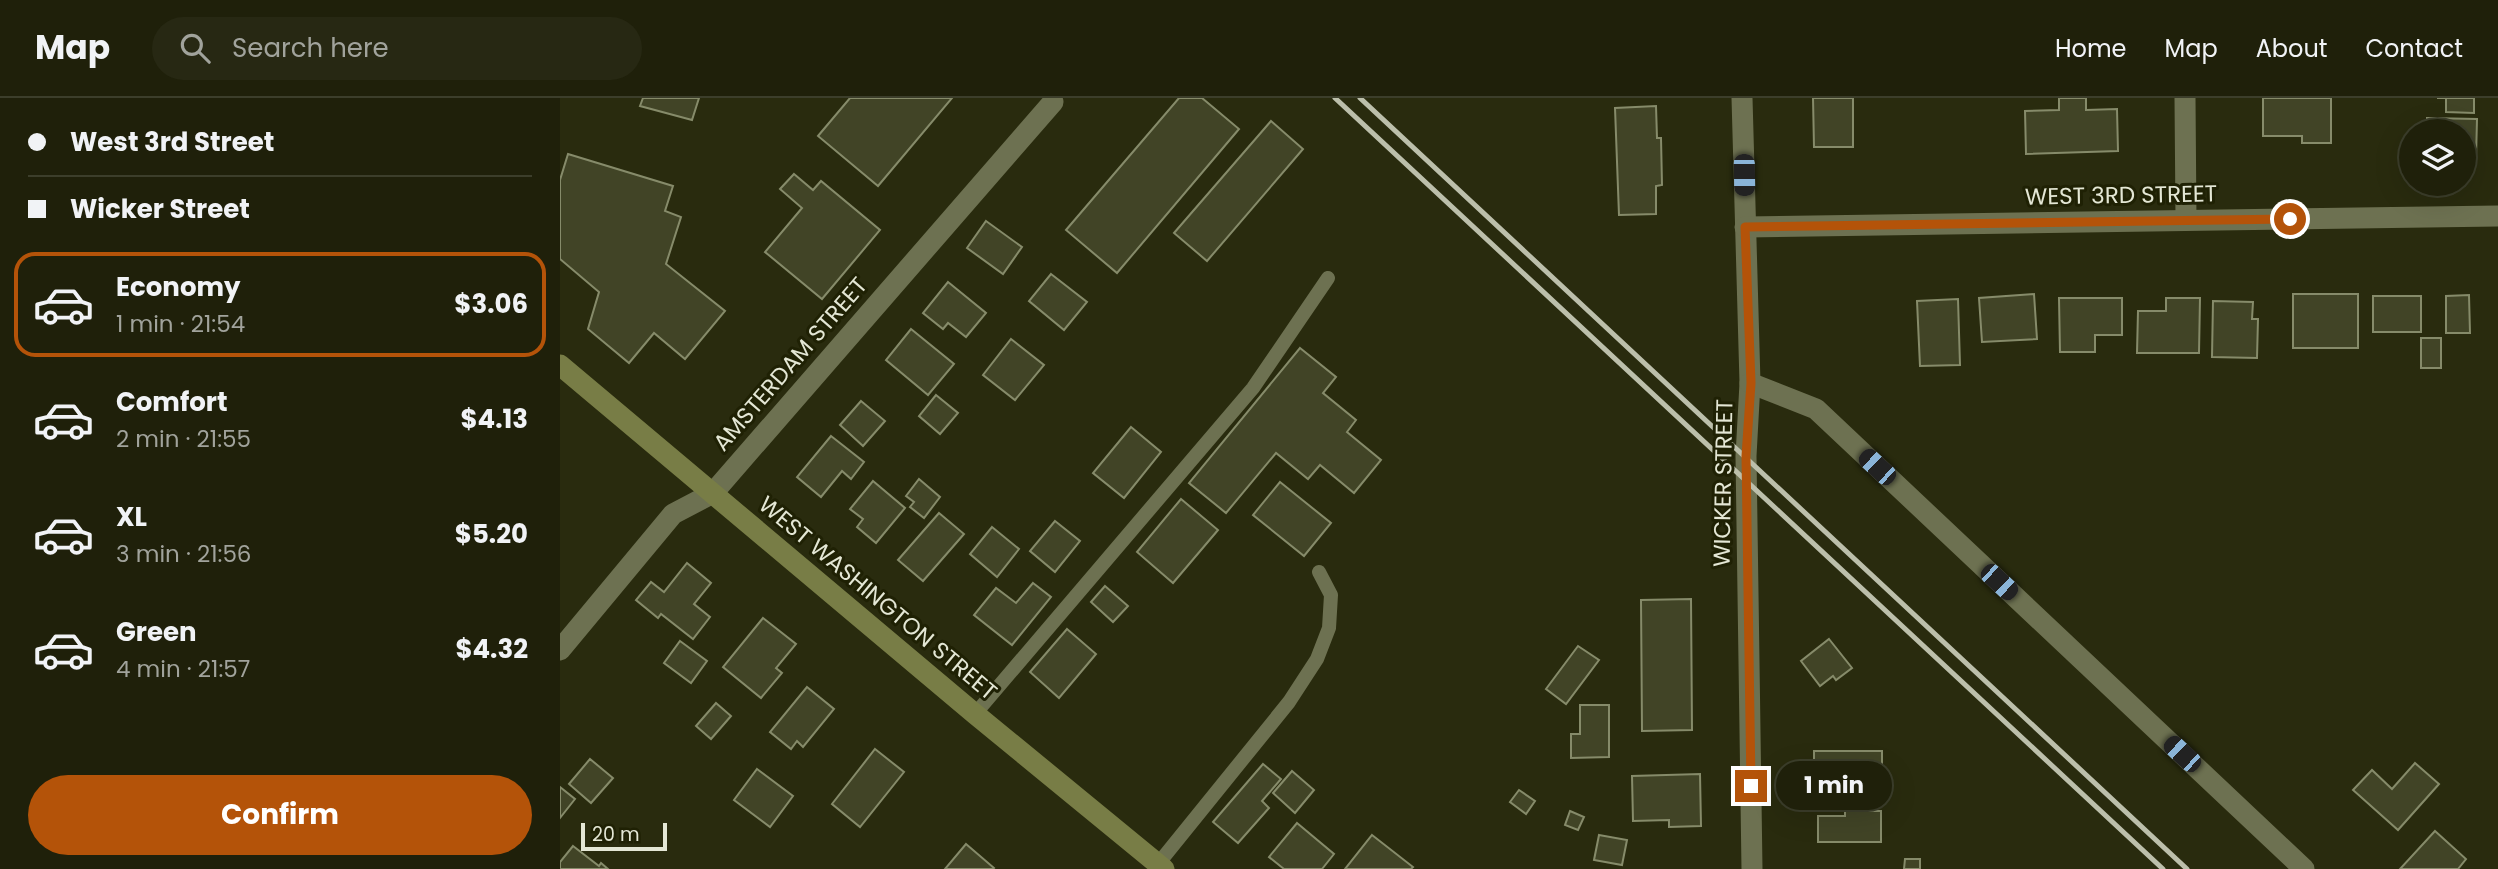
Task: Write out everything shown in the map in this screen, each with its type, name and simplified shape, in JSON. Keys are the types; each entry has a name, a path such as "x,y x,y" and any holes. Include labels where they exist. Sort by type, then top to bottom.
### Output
{"main road":[{"name":"WEST WASHINGTON STREET","path":"560,365 1161,867"}],"street":[{"name":"WICKER STREET","path":"1742,98 1751,383 1746,456 1752,869"},
{"path":"2185,98 2186,220"},
{"name":"AMSTERDAM STREET","path":"560,650 673,514 713,493 1053,102"},
{"name":"WEST 3RD STREET","path":"1745,227 2498,216"},
{"path":"1751,383 1816,409 2304,869"}],"lane":[{"path":"975,714 1252,388 1328,278"},
{"path":"1161,867 1289,702 1317,659 1329,628 1331,595 1319,572"}],"building":[{"path":"643,98 699,98 692,120 640,106"},
{"path":"850,98 952,98 878,186 818,136"},
{"path":"1179,98 1202,98 1239,129 1117,273 1066,230"},
{"path":"1813,98 1853,98 1853,147 1814,147"},
{"path":"2059,98 2086,98 2086,110 2117,109 2118,151 2026,154 2025,111 2059,110"},
{"path":"2263,98 2331,98 2331,143 2302,143 2302,136 2263,136"},
{"path":"2446,98 2474,98 2474,113 2446,112"},
{"path":"1656,106 1657,138 1661,138 1662,185 1656,186 1656,214 1619,215 1615,108"},
{"path":"2427,118 2477,119 2476,159 2476,119"},
{"path":"1271,121 1303,149 1207,261 1174,233"},
{"path":"568,154 673,186 665,211 681,217 666,264 725,311 685,359 654,333 629,363 588,329 599,292 560,259 560,180"},
{"path":"794,174 813,190 821,181 880,230 822,299 765,252 802,208 780,189"},
{"path":"986,221 1022,247 1003,274 967,248"},
{"path":"1051,274 1087,302 1064,330 1029,301"},
{"path":"948,282 986,313 966,337 948,323 943,329 923,313"},
{"path":"2034,294 2037,339 1982,342 1979,298"},
{"path":"2293,294 2358,294 2358,348 2293,348"},
{"path":"2469,295 2470,333 2446,333 2446,296"},
{"path":"2373,296 2421,296 2421,332 2373,332"},
{"path":"2059,298 2122,298 2122,335 2095,335 2095,352 2060,352"},
{"path":"2166,298 2200,298 2199,353 2137,353 2138,311 2166,311"},
{"path":"1958,299 1960,365 1920,366 1917,301"},
{"path":"2213,301 2253,302 2252,319 2258,319 2257,358 2212,357"},
{"path":"911,329 954,364 928,395 886,360"},
{"path":"2421,338 2441,338 2441,368 2421,368"},
{"path":"1011,339 1044,365 1015,400 983,375"},
{"path":"1300,348 1336,377 1323,393 1356,420 1347,432 1381,460 1354,493 1320,465 1308,479 1276,453 1226,513 1189,483"},
{"path":"936,395 958,413 940,434 919,416"},
{"path":"861,401 885,421 863,446 840,425"},
{"path":"1131,427 1161,452 1124,498 1093,473"},
{"path":"831,436 864,462 851,479 842,471 821,497 797,477"},
{"path":"919,479 940,497 924,518 910,507 914,502 906,496"},
{"path":"873,481 905,508 876,543 857,527 863,519 850,509"},
{"path":"1280,482 1331,523 1304,556 1253,515"},
{"path":"1181,499 1218,530 1173,583 1137,552"},
{"path":"939,513 964,534 923,581 898,560"},
{"path":"1055,521 1080,541 1055,572 1030,551"},
{"path":"992,527 1019,549 997,577 970,554"},
{"path":"687,563 711,583 694,604 710,617 693,639 661,614 658,618 636,600 651,582 664,592"},
{"path":"1033,583 1051,597 1012,645 974,615 996,588 1016,603"},
{"path":"1105,586 1128,606 1113,622 1091,602"},
{"path":"1691,599 1692,730 1642,731 1641,600"},
{"path":"763,618 796,644 776,668 782,673 761,698 723,667"},
{"path":"1067,629 1096,654 1059,698 1030,672"},
{"path":"1829,639 1852,668 1836,680 1833,676 1820,686 1801,661"},
{"path":"680,641 707,661 691,683 664,663"},
{"path":"1578,646 1599,660 1566,704 1546,689"},
{"path":"807,687 834,709 803,747 797,741 791,749 770,732"},
{"path":"716,703 731,716 711,739 696,726"},
{"path":"1580,705 1609,705 1609,757 1571,758 1571,734 1580,734"},
{"path":"875,749 904,772 860,827 832,804"},
{"path":"1814,751 1882,751 1882,786 1845,786 1845,782 1814,782"},
{"path":"590,759 613,778 591,803 569,784"},
{"path":"2415,763 2439,784 2398,830 2353,790 2372,770 2392,789"},
{"path":"1263,764 1281,779 1262,801 1269,808 1238,843 1213,822"},
{"path":"757,769 793,796 770,827 734,800"},
{"path":"1292,771 1314,790 1295,813 1273,793"},
{"path":"1700,774 1701,826 1669,827 1669,820 1633,821 1632,776"},
{"path":"560,787 575,799 560,818"},
{"path":"1519,790 1535,801 1526,814 1510,802"},
{"path":"1570,811 1584,817 1578,830 1565,825"},
{"path":"1845,811 1881,811 1881,842 1818,842 1818,816 1845,816"},
{"path":"1297,823 1334,854 1322,869 1284,869 1269,857"},
{"path":"2435,831 2466,859 2458,869 2400,869"},
{"path":"1372,835 1413,867 1345,869"},
{"path":"1599,835 1627,840 1622,865 1594,860"},
{"path":"966,844 994,868 945,869"},
{"path":"573,846 599,866 601,863 608,869 560,869 560,862"},
{"path":"1905,859 1920,859 1920,869 1904,869"}],"railway":[{"path":"1335,98 2163,869"},
{"path":"1360,98 2187,869"}],"route":[{"path":"1751,786 1746,456 1751,383 1745,227 2290,219"}]}
